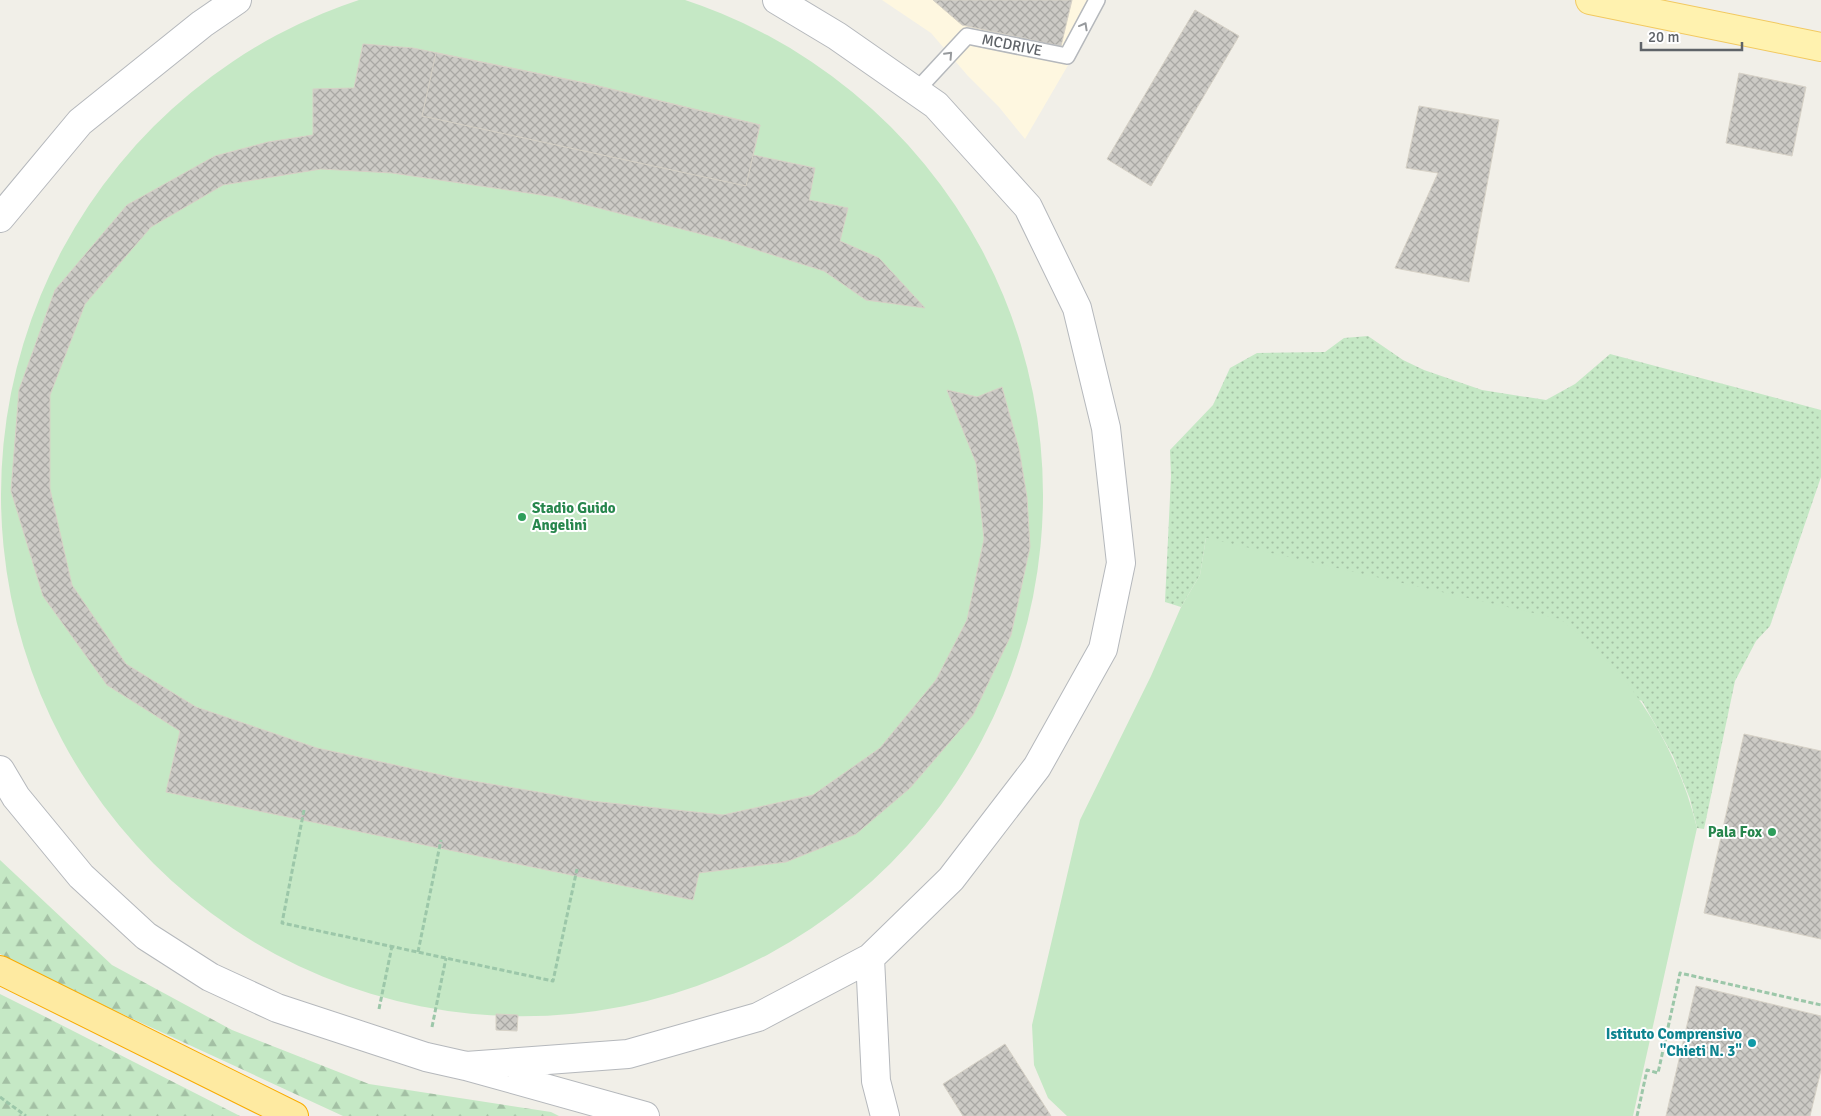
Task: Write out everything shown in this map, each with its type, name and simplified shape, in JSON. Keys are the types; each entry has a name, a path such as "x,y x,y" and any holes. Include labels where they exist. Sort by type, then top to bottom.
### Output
{"highway":[{"path":"0,970 294,1116"}],"main road":[{"path":"1590,0 1622,3 1821,47"}],"street":[{"path":"0,218 80,122 202,24 237,0"},
{"path":"466,1066 628,1054 758,1017 870,958 951,879 1037,768 1103,648 1121,562 1106,428 1077,308 1028,207 936,105 836,36 777,0"},
{"path":"0,770 16,797 81,876 146,936 210,976 277,1008 426,1057 466,1066 644,1116"},
{"path":"870,958 876,1081 885,1116"}],"lane":[{"name":"MCDRIVE","path":"916,91 967,36 1067,56 1097,0"}],"path":[{"path":"304,810 282,923 553,981 577,869"},
{"path":"418,952 441,840"},
{"path":"373,1039 392,946"},
{"path":"426,1057 446,958"},
{"path":"1637,1116 1648,1070 1658,1073 1680,974 1821,1005"},
{"path":"0,1097 26,1116"}],"shaded area":[{"path":"882,0 1106,0 1025,139 999,107 968,76 931,33"}],"green space":[{"name":"Stadio Guido Angelini","path":"522,-26 573,-24 624,-16 673,-4 721,14 768,35 812,62 853,92 890,127 925,164 955,205 982,249 1003,296 1021,344 1033,393 1041,444 1043,495 1041,546 1033,597 1021,646 1003,694 982,741 955,785 925,826 890,863 853,898 812,928 768,955 721,976 673,994 624,1006 573,1014 522,1016 471,1014 420,1006 371,994 323,976 276,955 232,928 191,898 154,863 119,826 89,785 62,741 41,694 23,646 11,597 3,546 1,495 3,444 11,393 23,344 41,296 62,249 89,205 119,164 154,127 191,92 232,62 276,35 323,14 371,-4 420,-16 471,-24"},
{"path":"1368,336 1403,360 1424,370 1482,390 1546,400 1575,384 1610,354 1821,410 1821,477 1770,626 1756,641 1735,681 1704,829 1697,828 1690,799 1673,756 1642,701 1206,538 1200,575 1181,607 1165,602 1171,476 1170,450 1213,405 1230,368 1257,353 1325,352 1344,338"},
{"path":"1206,538 1560,619 1594,647 1632,690 1647,711 1672,756 1682,779 1697,828 1633,1116 1067,1116 1048,1098 1034,1065 1032,1025 1080,820 1151,676 1181,607 1200,575"},
{"path":"0,860 112,965 232,1030 369,1084 551,1112 559,1116 343,1116 107,1007 0,954"},
{"path":"0,994 30,1009 240,1116 0,1116"}],"building":[{"path":"933,0 1072,0 1061,46 962,25"},
{"path":"1195,10 1239,36 1151,186 1107,159"},
{"path":"363,44 413,48 590,84 760,125 753,155 815,168 809,200 848,208 840,241 879,258 925,308 866,300 824,271 725,240 555,197 392,173 321,169 223,185 151,227 85,304 50,395 50,489 72,585 126,664 196,707 317,748 455,778 591,801 723,815 813,795 880,748 936,680 967,620 984,539 976,463 947,390 977,397 1002,387 1019,449 1027,497 1030,547 1011,635 973,715 910,788 856,834 786,862 699,873 693,900 166,792 180,731 107,685 43,596 11,491 19,390 55,290 127,205 215,156 268,142 313,135 313,89 354,88"},
{"path":"436,53 590,84 760,125 746,186 422,116"},
{"path":"1739,73 1806,87 1792,156 1726,143"},
{"path":"1419,106 1499,120 1469,282 1395,268 1438,173 1406,168"},
{"name":"Pala Fox","path":"1744,734 1821,751 1821,939 1704,913"},
{"name":"Istituto Comprensivo \"Chieti N. 3\"","path":"1696,986 1821,1016 1821,1070 1810,1116 1666,1116"},
{"path":"496,1014 518,1015 517,1031 496,1030"},
{"path":"1005,1044 1051,1116 963,1116 943,1084"}],"place":[{"name":"Stadio Guido Angelini","path":"522,517"},
{"name":"Pala Fox","path":"1772,832"},
{"name":"Istituto Comprensivo \"Chieti N. 3\"","path":"1752,1043"}]}
